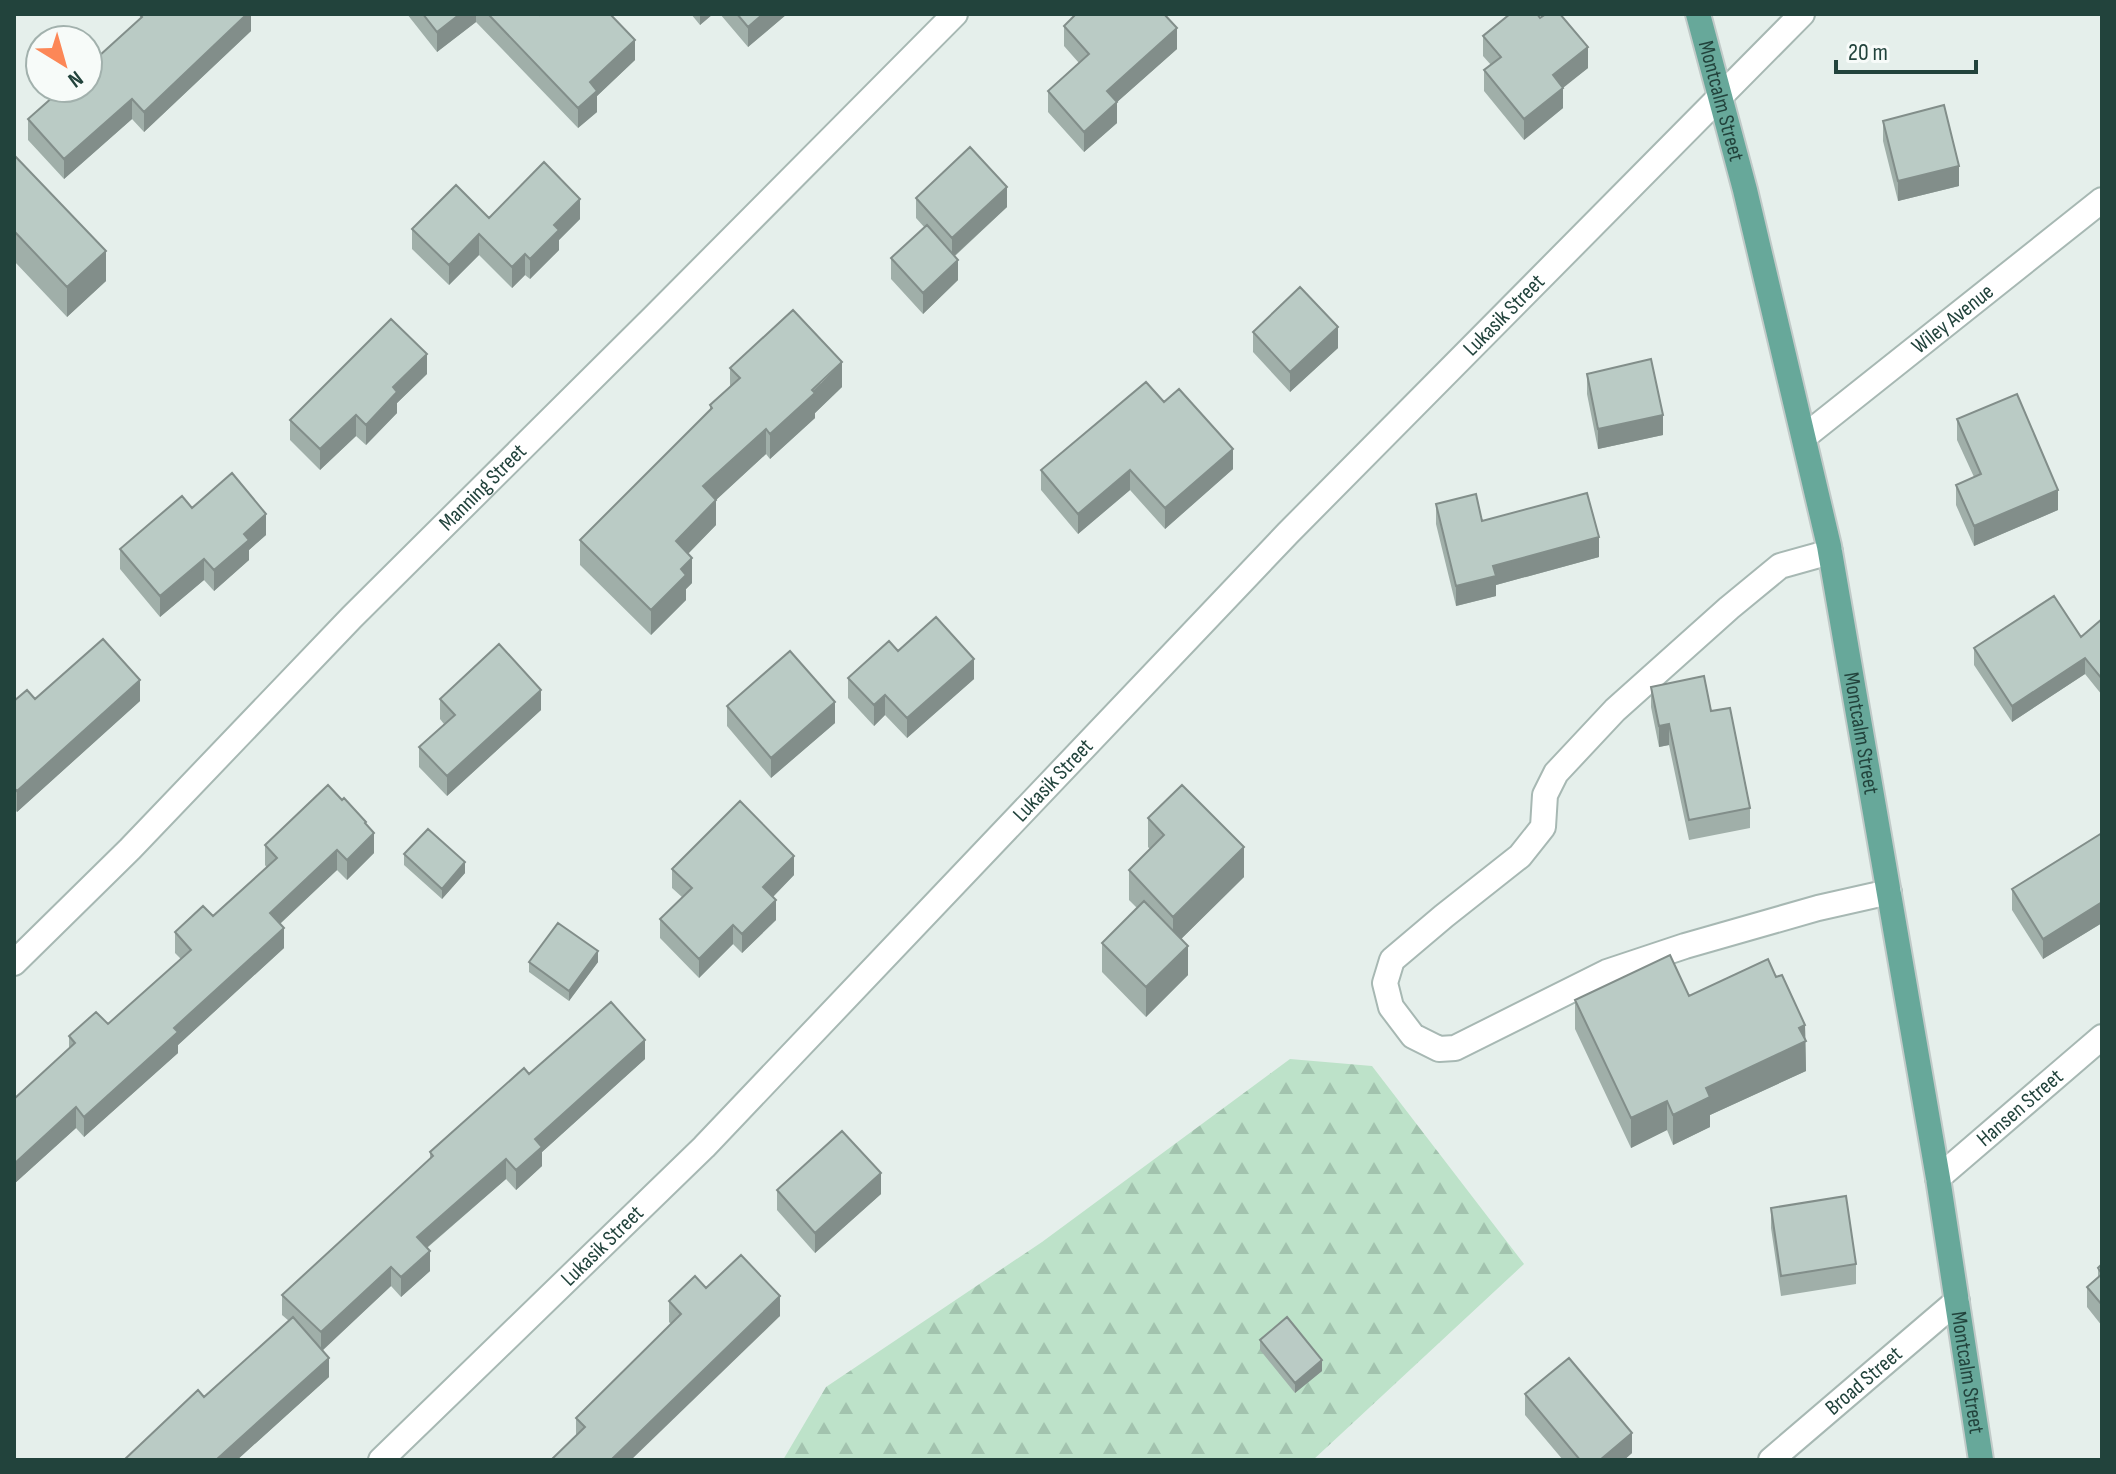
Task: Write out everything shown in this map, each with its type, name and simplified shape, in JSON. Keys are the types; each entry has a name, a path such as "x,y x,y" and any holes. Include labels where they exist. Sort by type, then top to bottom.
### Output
{"main road":[{"name":"Montcalm Street","path":"1698,14 1749,205 1830,552 1938,1178 1981,1460"}],"street":[{"name":"Manning Street","path":"14,963 130,849 352,617 955,14"},
{"name":"Lukasik Street","path":"381,1460 704,1147 1288,533 1802,14"},
{"name":"Wiley Avenue","path":"1804,437 2102,200"},
{"path":"1830,552 1780,566 1615,710 1556,773 1545,795 1543,827 1520,856 1392,960 1385,983 1391,1007 1413,1036 1439,1049 1455,1048 1607,972 1685,946 1889,892"},
{"name":"Hansen Street","path":"1938,1178 2102,1037"},
{"name":"Broad Street","path":"1771,1460 1957,1301"}],"green space":[{"path":"1290,1059 1372,1066 1524,1264 1313,1460 783,1460 826,1387 1042,1242"}],"building":[{"path":"247,14 144,112 132,99 64,159 28,119 45,104 104,104 104,51 141,16"},
{"path":"423,14 460,14 437,32"},
{"path":"488,14 610,14 635,40 590,82 597,91 578,108"},
{"path":"737,14 763,14 748,27"},
{"path":"1076,14 1164,14 1177,28 1107,91 1117,102 1084,132 1048,91 1089,54 1064,26"},
{"path":"1510,14 1537,14 1540,18 1546,14 1560,14 1588,47 1553,75 1563,88 1524,119 1484,70 1501,57 1483,36"},
{"path":"1944,105 1959,166 1898,181 1883,121"},
{"path":"970,147 1007,187 952,238 916,198"},
{"path":"14,155 106,251 67,287 14,231"},
{"path":"544,162 580,199 554,225 559,230 530,259 525,254 512,267 479,234 449,265 412,229 456,185 489,218"},
{"path":"927,225 958,260 923,293 891,258"},
{"path":"1300,287 1338,327 1290,372 1253,332"},
{"path":"793,310 842,362 812,390 815,393 770,434 766,429 703,486 716,500 676,541 692,558 681,569 686,575 651,610 580,540 740,378 730,368"},
{"path":"391,319 427,354 393,387 397,392 366,425 356,415 320,449 290,420"},
{"path":"1651,359 1663,415 1598,429 1587,374"},
{"path":"1146,382 1164,402 1179,389 1233,449 1165,508 1130,470 1078,514 1041,470"},
{"path":"2017,394 2058,490 1974,526 1956,485 1981,474 1957,419"},
{"path":"232,473 266,514 244,534 249,540 214,570 204,559 160,596 120,549 182,496 192,508"},
{"path":"1587,493 1599,537 1493,566 1496,576 1456,586 1436,504 1476,494 1482,521"},
{"path":"2054,596 2081,637 2102,619 2102,679 2085,658 2012,706 1974,648"},
{"path":"936,617 974,659 907,718 885,695 874,705 848,678 889,641 898,651"},
{"path":"103,639 140,680 17,791 14,788 14,701 27,690 35,699"},
{"path":"499,644 541,690 447,776 419,747 455,715 440,699"},
{"path":"790,651 835,702 771,758 727,706"},
{"path":"1704,676 1711,711 1730,708 1750,808 1689,820 1669,724 1659,726 1651,687"},
{"path":"328,785 342,800 344,798 374,833 347,860 337,850 270,913 284,928 174,1028 178,1032 84,1117 76,1107 14,1164 14,1099 75,1043 69,1036 96,1012 108,1024 191,950 175,932 203,906 213,916 277,858 265,845"},
{"path":"1182,785 1244,847 1173,917 1129,870 1164,835 1148,818"},
{"path":"740,801 794,856 763,887 776,900 742,934 733,925 699,959 660,919 692,888 672,869"},
{"path":"428,829 465,862 442,889 404,854"},
{"path":"2102,833 2102,902 2043,939 2012,889"},
{"path":"1144,901 1188,946 1146,987 1102,943"},
{"path":"558,923 598,951 569,991 529,962"},
{"path":"1670,955 1689,996 1768,959 1776,977 1782,975 1805,1025 1799,1028 1806,1041 1706,1088 1710,1097 1673,1115 1667,1101 1631,1118 1575,1000"},
{"path":"611,1002 645,1040 535,1139 542,1147 516,1170 506,1159 417,1237 430,1251 401,1277 391,1267 321,1332 282,1295 433,1156 430,1152 524,1068 529,1074"},
{"path":"842,1131 881,1173 815,1233 777,1190"},
{"path":"1846,1196 1856,1264 1781,1276 1771,1208"},
{"path":"741,1255 780,1296 611,1460 551,1460 585,1427 576,1418 681,1314 669,1301 695,1276 706,1288"},
{"path":"2102,1274 2102,1305 2087,1287"},
{"path":"293,1317 329,1358 216,1460 124,1460 198,1390 204,1397"},
{"path":"1287,1317 1322,1360 1295,1383 1260,1340"},
{"path":"1569,1358 1632,1433 1600,1460 1580,1460 1525,1394"}]}
